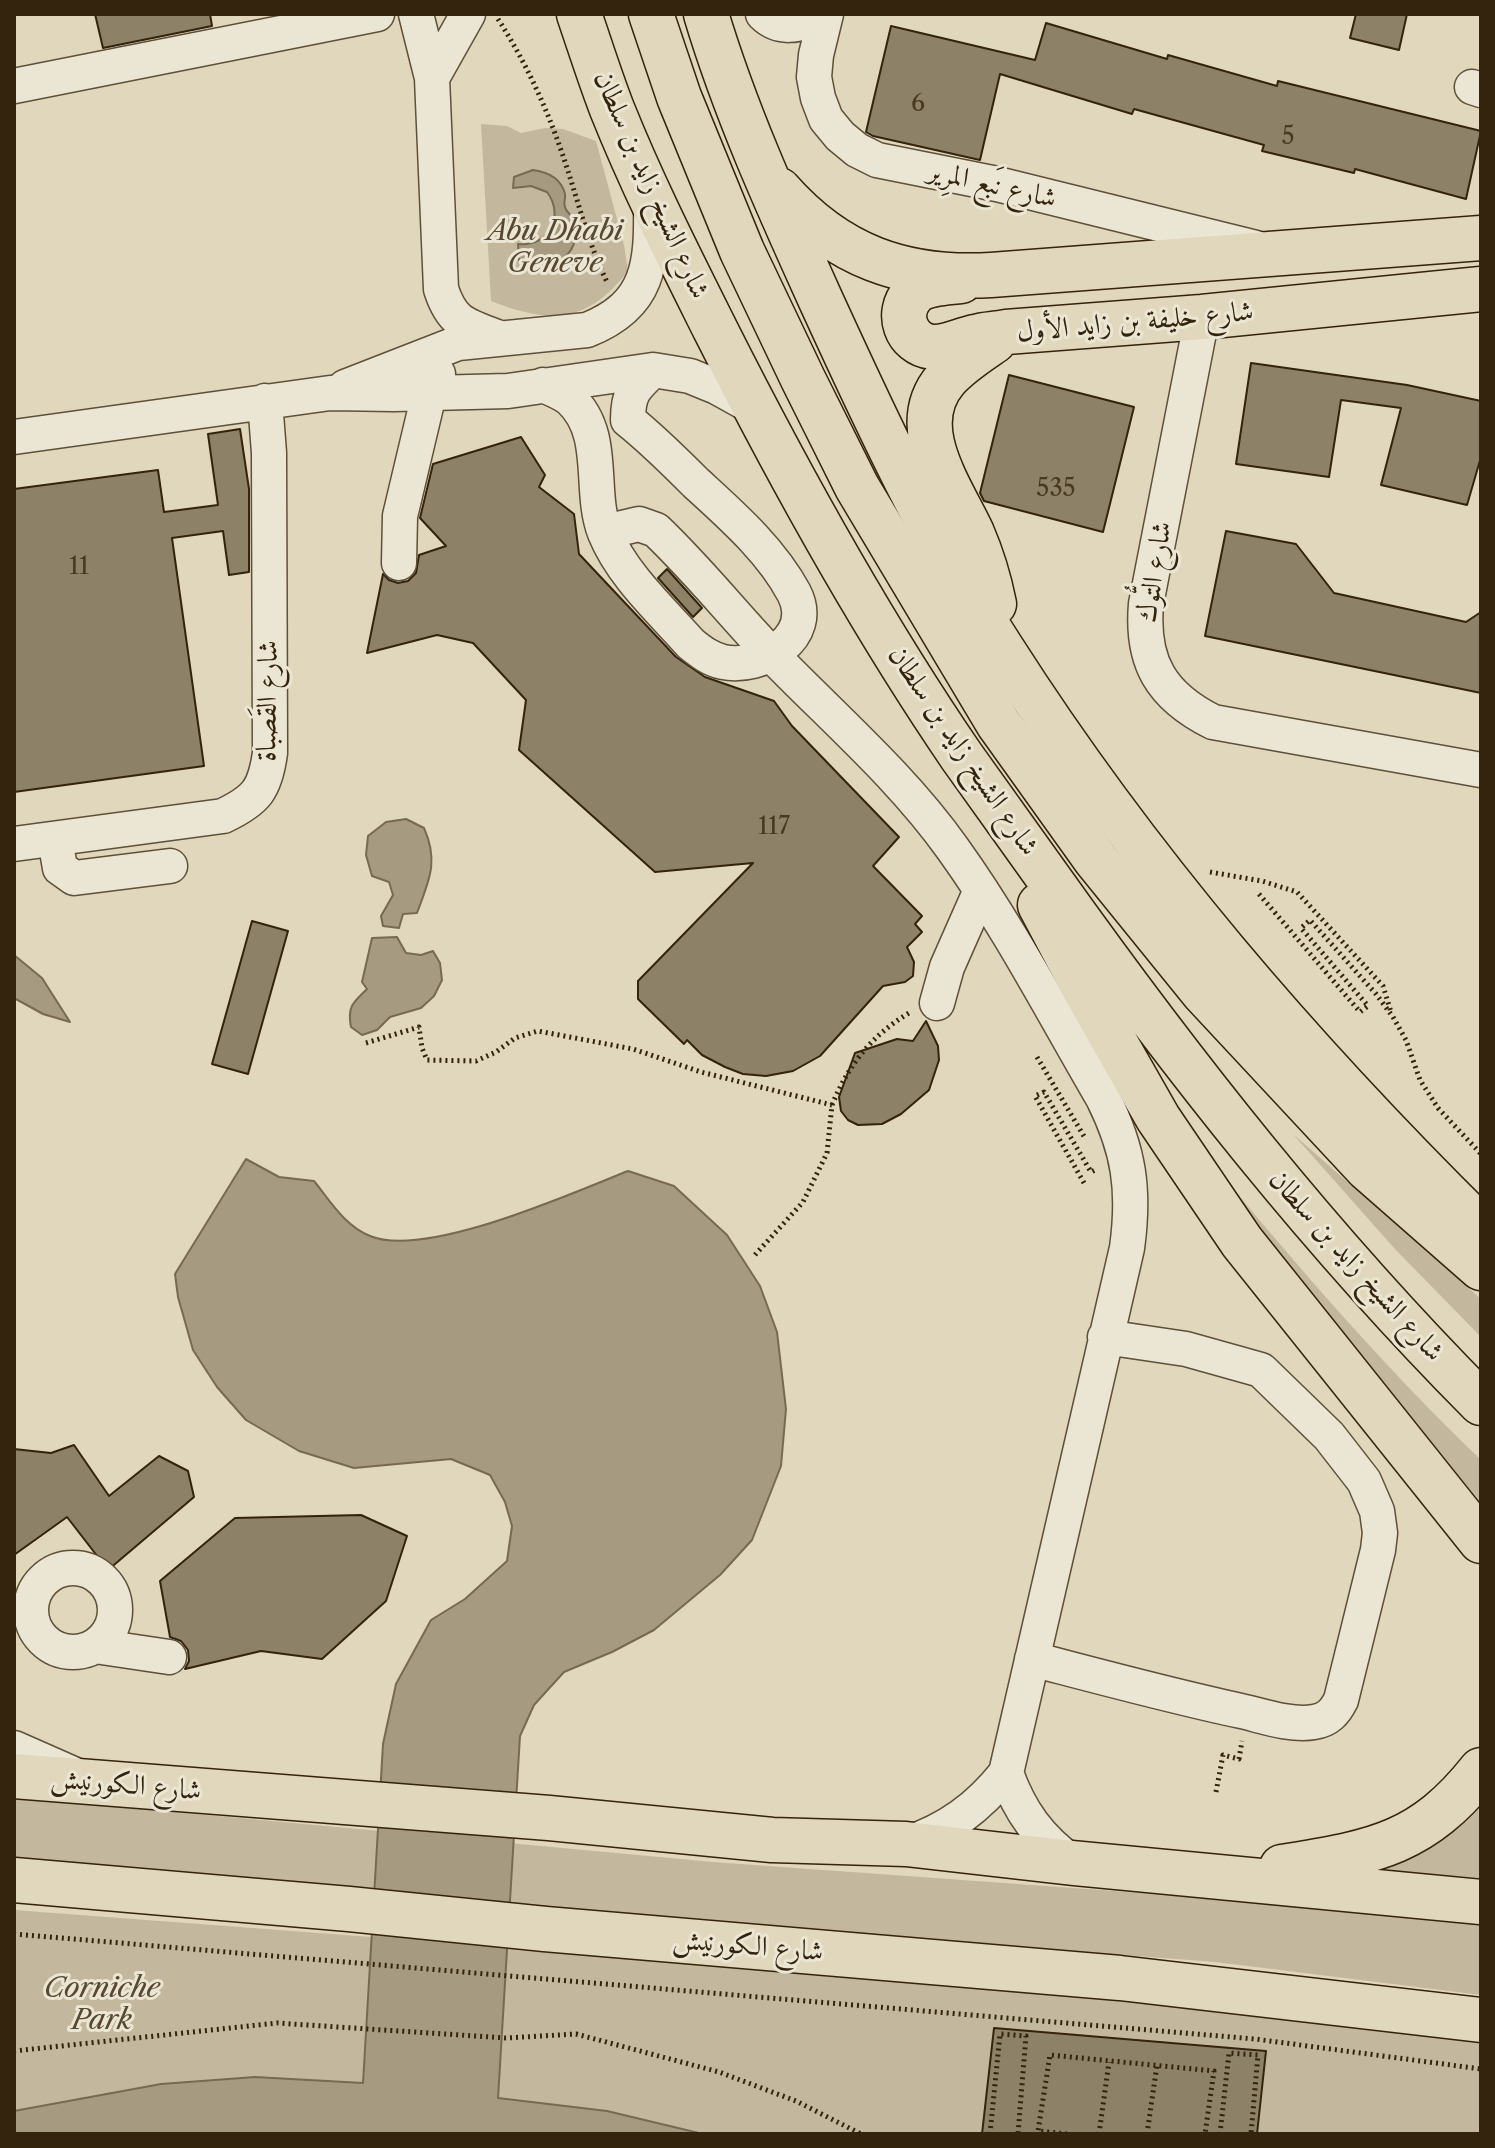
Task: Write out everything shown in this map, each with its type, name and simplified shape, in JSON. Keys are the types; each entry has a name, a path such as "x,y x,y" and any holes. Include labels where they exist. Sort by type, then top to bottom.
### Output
{"main road":[{"name":"شارع الشيخ زايد بن سلطان","path":"579,14 611,107 651,198 755,408 826,539 961,754 1139,1005 1241,1135 1334,1245 1430,1352 1481,1403"},
{"path":"651,14 679,97 742,251 803,379 857,487 998,723 1096,860 1203,992 1367,1168 1481,1268"},
{"path":"706,14 719,58 760,164 882,433 936,536 1001,648 1093,783 1161,875 1234,965 1398,1146 1481,1228"},
{"name":"شارع خليفة بن زايد الأول","path":"760,164 797,210 819,229 857,252 899,268 930,275 991,275 1481,238"},
{"path":"991,275 921,289 906,304 904,321 911,337 919,343 935,347 1006,332"},
{"name":"شارع خليفة بن زايد الأول","path":"1001,648 987,573 938,465 931,441 930,421 933,404 946,379 1006,332 1202,317 1481,289"},
{"path":"961,754 1084,988 1158,1118 1251,1254 1481,1541"},
{"path":"1224,1876 1371,1851 1401,1840 1441,1814 1460,1797 1481,1770"},
{"name":"شارع الكورنيش","path":"14,1776 549,1818 772,1840 906,1844 1481,1902"},
{"name":"شارع الكورنيش","path":"14,1880 1120,1978 1481,2020"}],"street":[{"path":"14,86 377,14"},
{"path":"416,14 432,78 441,289 453,316 463,324 505,340"},
{"path":"432,78 468,14"},
{"path":"763,14 772,23 791,26 816,14"},
{"name":"شارع نَبع المرِير","path":"826,14 816,55 814,77 818,98 826,119 857,150 877,160 997,184 1276,252"},
{"path":"330,393 458,343 587,330 606,323 625,310 647,275 652,232 651,198"},
{"name":"شارع التُّوك","path":"1202,317 1146,604 1144,629 1148,653 1158,676 1172,695 1191,711 1213,722 1481,770"},
{"path":"399,563 400,516 429,394 441,370 505,340"},
{"path":"543,385 568,397 581,411 592,436 605,532 619,560 632,577 691,644 705,655 721,662 738,664 756,661 772,654 793,635 799,623 799,608 794,594 771,559 743,526 628,420 628,401 634,388 653,370"},
{"path":"14,437 330,393 508,391 653,370 704,381 755,408"},
{"name":"شارع القَصباة","path":"14,844 223,816 244,807 260,791 267,778 270,753 269,453 265,401"},
{"path":"592,436 611,424 628,420"},
{"path":"605,532 639,524 656,530 909,794 981,890 1103,1098 1117,1125 1126,1155 1131,1186 1127,1248 1006,1773 991,1792 954,1823 933,1835 906,1844"},
{"path":"55,839 60,868 74,878 170,866"},
{"path":"937,1003 947,967 981,890"},
{"path":"1032,1659 1191,1701 1269,1717 1317,1722 1335,1712 1341,1700 1378,1550 1380,1533 1377,1511 1364,1481 1329,1436 1261,1370 1186,1349 1105,1337"},
{"path":"95,1646 110,1630 115,1605 109,1588 96,1575 71,1568 46,1578 35,1592 23,1620 59,1650 75,1652 95,1646 169,1657"},
{"path":"14,1748 95,1784"},
{"path":"1006,1773 1024,1815 1038,1833 1073,1863"}],"path":[{"path":"495,14 514,43 541,98 562,152 595,257 613,297 625,310"},
{"path":"1210,872 1262,881 1297,892 1383,986 1393,1017"},
{"path":"1259,894 1360,1012 1368,1006 1301,928 1310,920 1376,994 1406,1040 1420,1080 1432,1099 1481,1154"},
{"path":"754,1256 803,1202 827,1153 832,1105 844,1076 887,1026 926,1003 937,1003"},
{"path":"366,1043 419,1027 427,1060 476,1061 496,1052 515,1038 538,1031 633,1049 701,1072 832,1105"},
{"path":"1037,1057 1085,1139"},
{"path":"1084,1183 1035,1096 1044,1092 1091,1172 1101,1167"},
{"path":"1216,1792 1221,1763"},
{"path":"14,1934 1255,2039 1481,2069"},
{"path":"14,2051 277,2023 506,2038 576,2034 719,2072 796,2101 861,2134"},
{"path":"990,2134 1000,2034 1026,2036 1018,2134"},
{"path":"1220,2134 1229,2053 1258,2055 1251,2134"},
{"path":"1067,2134 1038,2131 1050,2055 1214,2071 1205,2134"},
{"path":"1099,2134 1109,2062"},
{"path":"1147,2134 1157,2065"}],"green space":[{"name":"Abu Dhabi Geneve","path":"481,124 507,126 521,133 545,128 563,129 596,141 628,271 598,301 582,310 549,316 491,301"},
{"path":"1293,1134 1481,1299 1481,1337 1394,1248"},
{"path":"1195,1143 1334,1306 1481,1460 1481,1512 1331,1336"},
{"path":"14,1797 713,1862 1198,1897 1481,1923 1481,1995 1215,1962 14,1863"},
{"path":"1481,1801 1481,1878 1345,1867 1411,1857 1442,1839"},
{"name":"Corniche Park","path":"14,1910 1208,2000 1481,2042 1481,2134 703,2134 607,2111 363,2083 255,2077 161,2084 14,2111"}],"shaded area":[{"path":"533,170 549,174 560,184 565,194 564,205 573,220 576,235 568,254 551,264 530,264 519,260 518,244 538,241 546,235 554,220 552,201 547,192 531,186 513,188 514,177"},
{"path":"406,819 424,828 431,851 431,871 417,913 403,914 399,928 383,926 381,916 393,895 389,882 372,876 366,855 368,836 386,822"},
{"path":"397,937 406,953 421,955 433,951 440,963 442,980 434,996 421,1008 390,1017 377,1030 362,1035 351,1027 350,1014 355,1001 367,989 362,982 372,938"},
{"path":"14,955 42,978 70,1022 43,1014 14,998"},
{"path":"246,1159 279,1177 314,1181 339,1213 361,1232 395,1241 426,1239 499,1220 628,1171 674,1186 727,1235 760,1286 777,1332 786,1409 781,1466 752,1540 720,1575 654,1630 564,1672 534,1705 520,1736 498,2098 607,2111 703,2134 14,2134 14,2111 161,2084 255,2077 363,2083 383,1744 396,1684 431,1620 465,1599 507,1561 512,1526 505,1502 490,1475 451,1459 354,1468 299,1451 246,1420 217,1387 193,1350 175,1274"}],"building":[{"path":"95,14 210,14 212,26 103,48"},
{"path":"1356,14 1407,14 1399,50 1350,38"},
{"path":"1046,23 1167,59 1168,55 1277,86 1278,81 1481,131 1466,199 1355,169 1354,173 1262,151 1264,145 1134,109 1132,114 1000,74 980,160 866,132 891,26 1035,60"},
{"path":"1251,363 1407,385 1481,401 1481,457 1467,505 1381,485 1401,408 1341,400 1329,477 1236,464"},
{"path":"1009,375 1134,407 1103,532 984,501 980,493"},
{"path":"240,429 249,489 249,572 229,575 223,531 172,538 204,766 14,792 14,489 158,470 164,512 218,505 208,434"},
{"path":"521,437 545,475 539,487 574,514 579,554 676,657 705,677 774,701 792,726 899,837 873,866 922,916 915,924 922,932 907,947 914,962 913,976 905,982 883,986 820,1056 793,1071 766,1076 743,1074 725,1067 702,1055 687,1040 684,1044 638,999 638,981 753,863 655,872 519,750 526,700 473,643 437,635 367,653 383,574 398,583 408,581 416,573 419,555 446,546 420,518 433,464"},
{"path":"1226,531 1296,544 1334,593 1466,622 1481,612 1481,693 1205,636"},
{"path":"667,569 702,608 693,617 658,578"},
{"path":"252,921 288,931 248,1074 212,1064"},
{"path":"926,1021 938,1046 939,1060 929,1090 901,1114 882,1124 858,1125 848,1120 841,1111 839,1097 855,1053 897,1039 913,1041"},
{"path":"74,1445 109,1496 159,1456 188,1471 194,1497 108,1570 67,1517 14,1555 14,1449 51,1453"},
{"path":"361,1515 407,1536 386,1601 322,1659 261,1651 185,1669 189,1661 188,1650 181,1641 170,1637 160,1581 235,1518"},
{"path":"994,2028 1266,2051 1257,2134 982,2134"}]}
